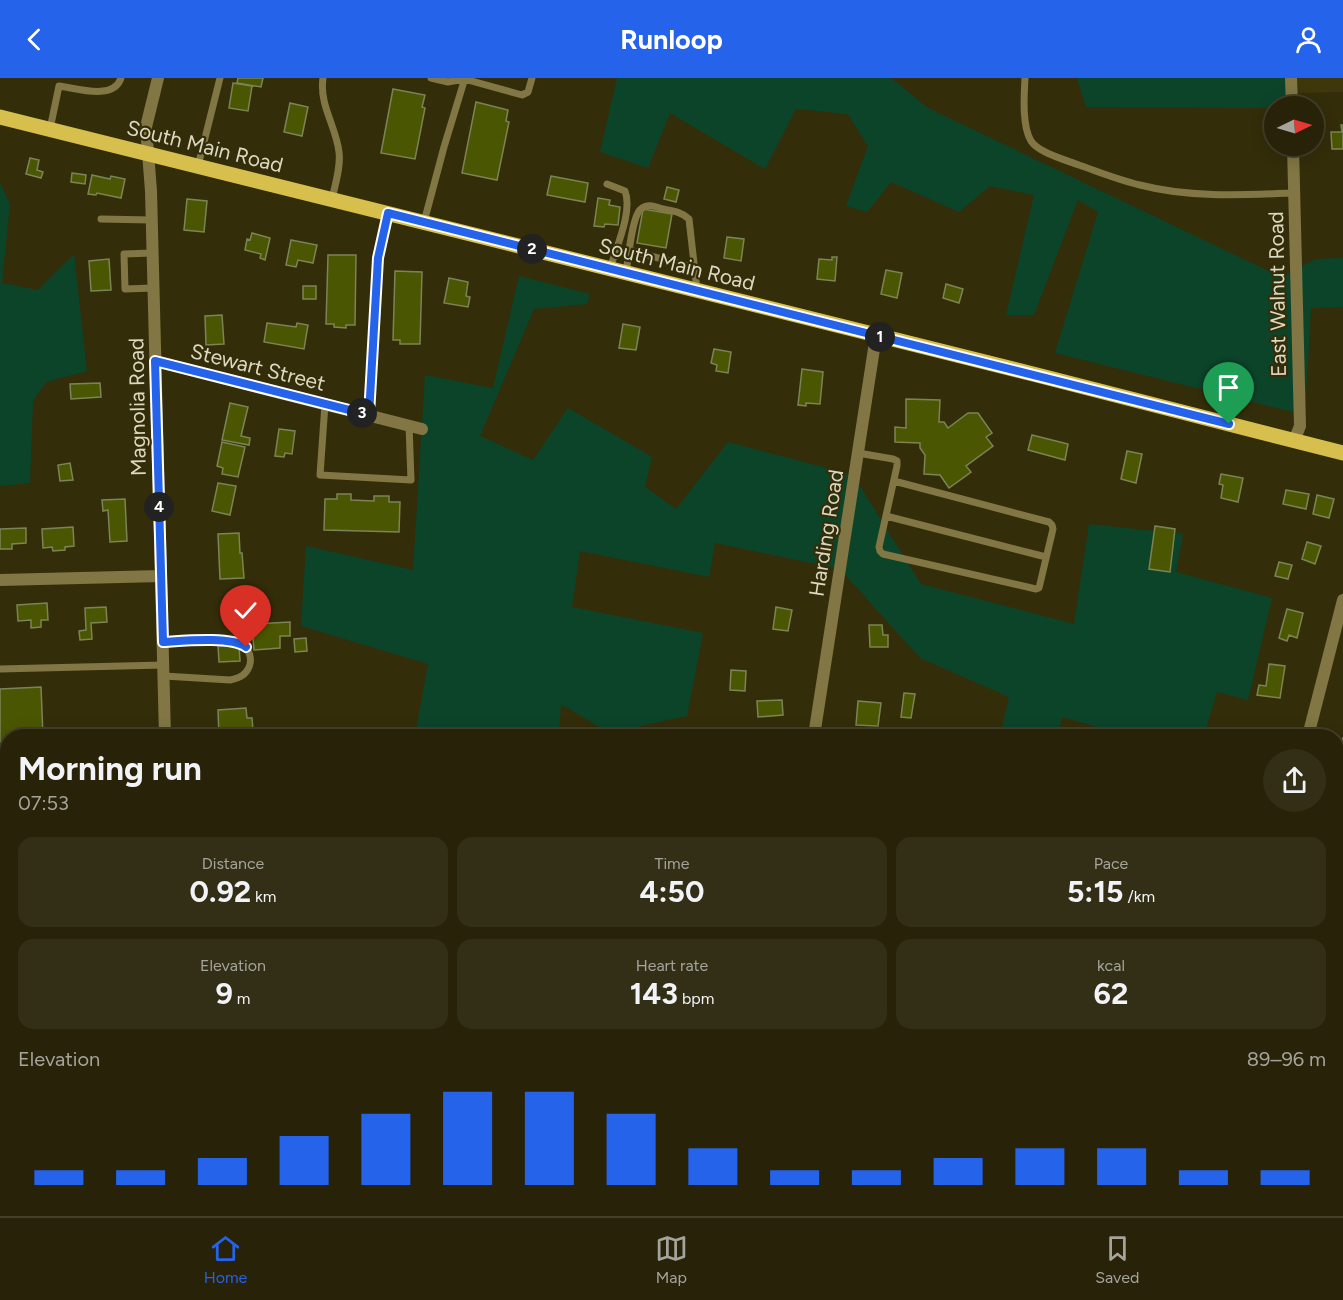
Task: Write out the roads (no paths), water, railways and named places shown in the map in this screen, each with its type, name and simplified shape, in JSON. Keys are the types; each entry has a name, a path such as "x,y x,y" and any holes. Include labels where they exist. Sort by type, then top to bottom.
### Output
{"main road":[{"name":"South Main Road","path":"0,117 1343,453"}],"street":[{"name":"Magnolia Road","path":"158,78 146,128 151,220 165,729"},
{"path":"1291,78 1292,96"},
{"name":"East Walnut Road","path":"1293,156 1300,426 1294,441"},
{"name":"Harding Road","path":"815,729 876,336"},
{"name":"Stewart Street","path":"155,361 415,427"},
{"path":"0,580 161,576"},
{"path":"1310,729 1343,600"}],"lane":[{"path":"50,129 58,82 100,92 111,91 121,78"},
{"path":"198,166 220,78"},
{"path":"323,78 321,90 339,154 332,199"},
{"path":"430,78 448,82 464,78 522,95 528,92 532,78"},
{"path":"424,222 464,78"},
{"path":"1025,78 1026,130 1032,143 1042,150 1139,185 1186,194 1294,193"},
{"path":"607,184 625,191 628,210 610,269"},
{"path":"626,273 638,211 650,206 684,214 689,219 697,290"},
{"path":"369,415 378,258 388,213"},
{"path":"101,219 151,220"},
{"path":"629,250 695,268"},
{"path":"152,253 124,254 125,289 153,288"},
{"path":"325,404 320,475 411,480 415,427"},
{"path":"858,453 897,461 879,547 883,554 1039,588 1053,529 1049,522 894,481"},
{"path":"886,516 1046,557"},
{"path":"0,669 163,671 230,680 238,678 247,671 249,651 242,644 223,641 163,642"}]}
